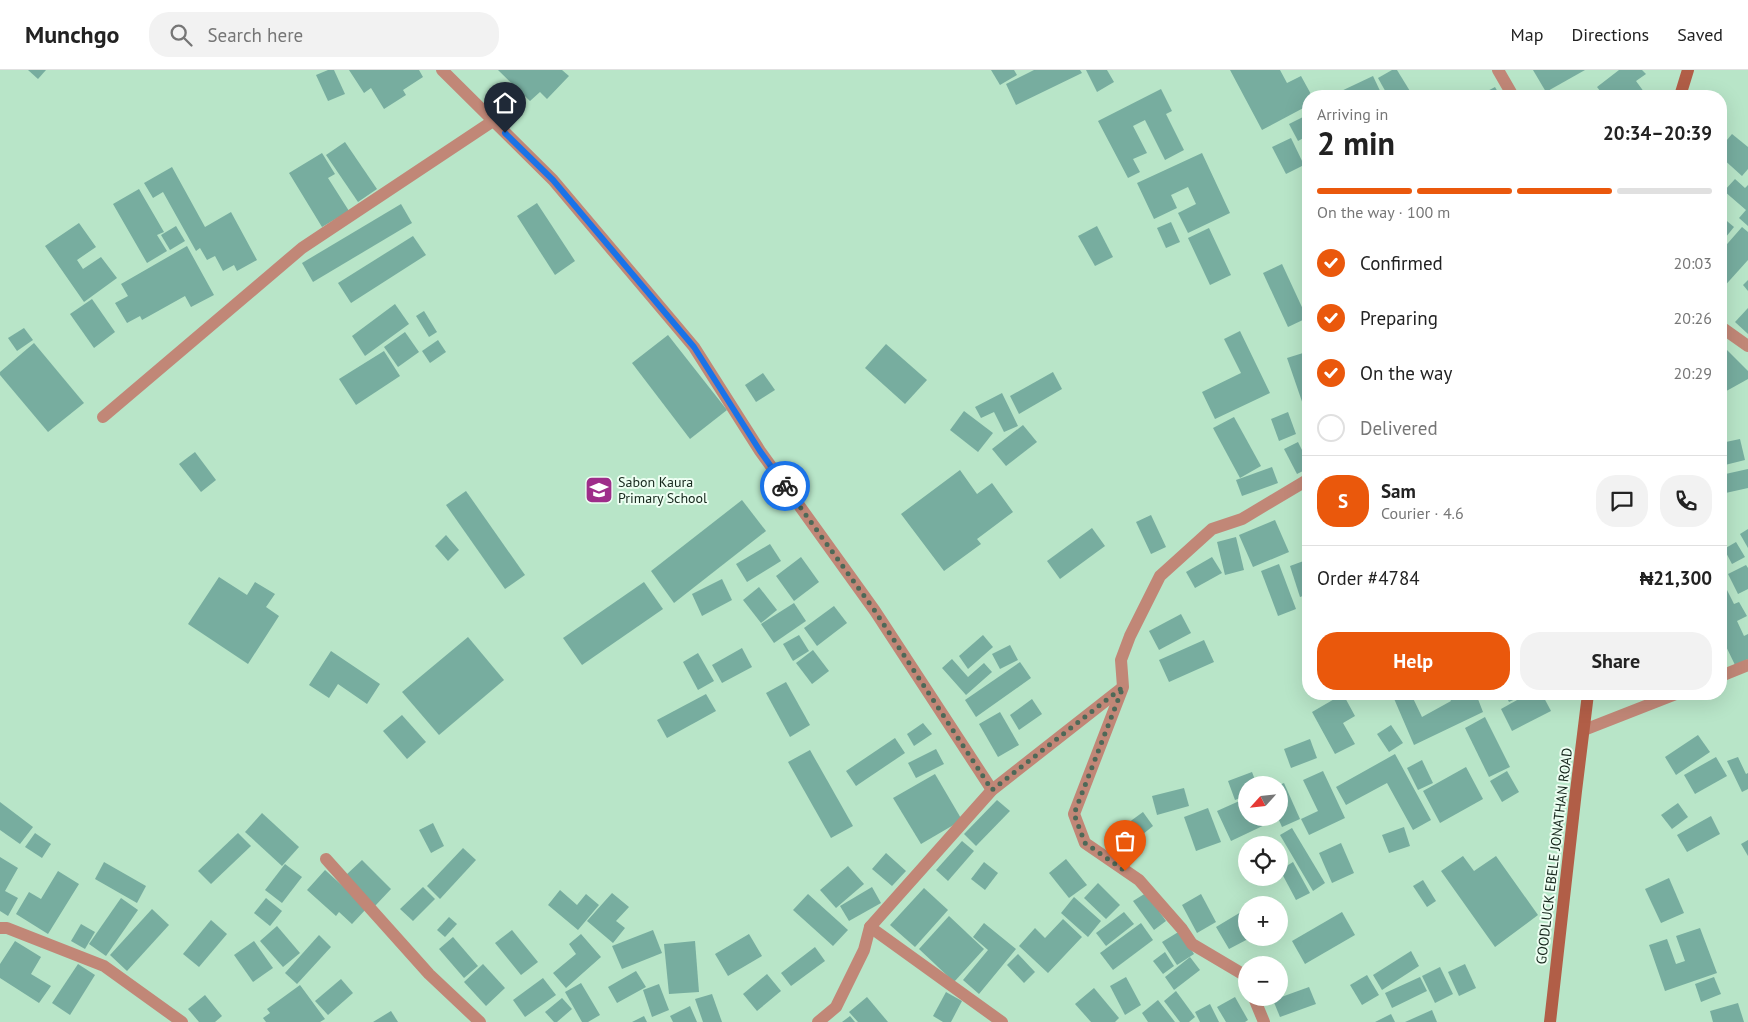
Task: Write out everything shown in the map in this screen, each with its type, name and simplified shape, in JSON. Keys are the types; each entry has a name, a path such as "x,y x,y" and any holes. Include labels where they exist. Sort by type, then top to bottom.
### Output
{"main road":[{"path":"1682,90 1688,70"},
{"name":"GOODLUCK EBELE JONATHAN ROAD","path":"1550,1022 1587,700"}],"street":[{"path":"442,70 553,180 694,347 760,451 875,611 992,790"},
{"path":"1498,70 1510,90"},
{"path":"103,417 302,248 493,121"},
{"path":"1727,331 1748,346"},
{"path":"1238,971 1192,944 1182,929 1139,880 1085,843 1074,814 1123,687 1121,660 1130,636 1160,576 1212,530 1242,519 1302,483"},
{"path":"1727,674 1748,665"},
{"path":"818,1022 836,1007 864,950 870,927 992,790 1123,687"},
{"path":"1584,730 1661,700"},
{"path":"326,859 429,974 480,1022"},
{"path":"870,927 1002,1022"},
{"path":"0,928 7,928 104,966 182,1022"},
{"path":"1257,1006 1264,1022"}],"building":[{"path":"28,70 46,70 38,79"},
{"path":"328,70 334,70 345,94 328,101 316,75"},
{"path":"349,70 419,70 423,77 403,90 406,95 384,109 371,88 364,93"},
{"path":"498,70 562,70 569,76 547,99 540,92 530,101"},
{"path":"991,70 1014,70 1017,75 1000,85"},
{"path":"1034,70 1080,70 1082,73 1016,105 1006,84"},
{"path":"1086,70 1107,70 1114,82 1097,92"},
{"path":"1230,70 1280,70 1287,83 1301,76 1309,90 1302,90 1302,109 1262,130"},
{"path":"1392,70 1397,70 1409,90 1385,90 1378,78"},
{"path":"1533,70 1585,70 1550,90 1545,90"},
{"path":"1619,70 1642,70 1646,74 1636,81 1643,90 1599,90 1597,87"},
{"path":"1373,76 1380,90 1343,90"},
{"path":"1161,89 1172,111 1166,114 1184,150 1165,160 1145,120 1133,126 1147,153 1133,159 1140,172 1128,178 1098,121"},
{"path":"1302,118 1302,139 1298,141 1289,124"},
{"path":"1732,134 1748,147 1748,169 1742,176 1727,162 1727,140"},
{"path":"1291,138 1302,161 1302,166 1286,174 1272,147"},
{"path":"345,142 377,189 358,202 326,155"},
{"path":"322,153 335,174 328,178 349,211 322,227 289,173"},
{"path":"1202,153 1230,213 1188,233 1178,213 1196,204 1188,187 1171,195 1177,208 1154,219 1137,183"},
{"path":"172,167 205,227 231,212 257,260 237,271 234,265 223,271 215,256 207,260 200,248 196,251 163,192 153,198 144,183"},
{"path":"1735,179 1745,188 1748,185 1748,226 1739,218 1746,210 1727,194 1727,188"},
{"path":"139,189 164,232 157,235 167,251 147,263 113,204"},
{"path":"537,203 575,261 555,275 517,216"},
{"path":"401,204 412,223 313,282 302,263"},
{"path":"1727,221 1734,227 1727,236"},
{"path":"1171,222 1180,242 1166,248 1157,228"},
{"path":"79,223 96,247 77,260 83,269 101,257 117,278 84,302 45,246"},
{"path":"176,226 185,241 170,250 161,235"},
{"path":"1097,226 1113,257 1095,266 1078,236"},
{"path":"1742,227 1748,232 1748,260 1727,283 1727,244"},
{"path":"1209,228 1231,275 1210,285 1188,238"},
{"path":"413,236 426,255 351,303 338,283"},
{"path":"187,246 214,295 191,307 185,296 142,320 140,316 127,323 115,303 128,296 121,284"},
{"path":"1282,264 1302,307 1302,320 1288,327 1263,273"},
{"path":"1748,280 1748,291 1743,285"},
{"path":"92,299 115,332 94,348 70,314"},
{"path":"395,304 409,324 365,356 352,336"},
{"path":"1748,308 1748,334 1735,322"},
{"path":"424,311 437,332 429,337 416,316"},
{"path":"24,328 33,340 17,351 8,338"},
{"path":"1240,331 1270,393 1215,419 1202,392 1241,373 1224,339"},
{"path":"405,332 419,352 398,367 384,347"},
{"path":"668,335 727,410 690,439 632,363"},
{"path":"438,340 446,352 430,363 422,351"},
{"path":"34,343 84,403 48,432 0,375 0,372"},
{"path":"886,344 927,380 905,404 865,368"},
{"path":"1727,350 1748,371 1748,379 1727,391"},
{"path":"384,351 400,376 356,405 339,379"},
{"path":"1302,353 1302,402 1287,358"},
{"path":"1053,372 1062,389 1019,414 1010,396"},
{"path":"763,373 775,390 756,402 745,385"},
{"path":"1002,393 1018,426 1004,432 994,412 981,418 975,407"},
{"path":"964,411 993,433 978,452 950,430"},
{"path":"1288,412 1296,434 1279,441 1271,419"},
{"path":"1234,417 1261,466 1240,478 1213,428"},
{"path":"1023,425 1037,442 1006,466 992,449"},
{"path":"1740,439 1745,460 1727,464 1727,442"},
{"path":"1298,442 1302,450 1302,472 1297,474 1284,449"},
{"path":"195,452 216,480 201,492 179,464"},
{"path":"1272,467 1278,483 1242,496 1236,480"},
{"path":"1748,469 1748,488 1727,493 1727,474"},
{"path":"960,470 977,494 992,483 1013,512 977,539 981,544 944,571 901,514"},
{"path":"466,491 525,575 505,589 446,505"},
{"path":"742,500 766,531 674,603 651,571"},
{"path":"1151,515 1166,547 1151,554 1136,522"},
{"path":"1275,520 1289,552 1253,567 1239,535"},
{"path":"1092,528 1105,546 1060,579 1047,561"},
{"path":"1748,529 1748,548 1740,534"},
{"path":"446,535 459,550 448,561 435,546"},
{"path":"1236,537 1244,570 1225,575 1217,542"},
{"path":"1736,542 1745,557 1732,564 1727,555 1727,547"},
{"path":"770,544 781,561 747,582 736,564"},
{"path":"801,557 819,582 794,601 776,576"},
{"path":"1212,557 1222,573 1195,588 1186,572"},
{"path":"1302,562 1302,596 1300,597 1290,566"},
{"path":"1279,564 1296,609 1278,616 1261,571"},
{"path":"1746,565 1748,568 1748,589 1738,594 1728,574"},
{"path":"219,577 247,595 255,582 275,594 266,607 279,616 248,664 188,624"},
{"path":"722,579 732,600 702,616 692,594"},
{"path":"644,582 663,609 582,665 563,638"},
{"path":"759,587 777,610 761,623 743,600"},
{"path":"1727,590 1734,604 1739,602 1747,616 1737,621 1744,636 1748,634 1748,659 1735,665 1727,648"},
{"path":"794,603 806,621 774,643 761,624"},
{"path":"834,606 847,623 817,646 804,628"},
{"path":"1181,614 1191,633 1159,650 1149,631"},
{"path":"799,635 809,651 793,661 783,644"},
{"path":"983,635 993,647 968,669 959,656"},
{"path":"468,637 504,680 439,735 402,692"},
{"path":"1204,640 1214,662 1169,682 1159,660"},
{"path":"1010,645 1018,660 1000,669 992,654"},
{"path":"742,648 752,667 722,683 712,665"},
{"path":"813,650 829,671 812,684 796,663"},
{"path":"331,651 380,684 367,704 338,684 329,698 309,685"},
{"path":"698,653 714,681 698,690 683,662"},
{"path":"952,659 968,677 984,663 992,672 966,695 942,668"},
{"path":"1020,662 1031,678 976,717 965,700"},
{"path":"786,682 810,725 790,737 766,693"},
{"path":"706,694 716,711 667,738 657,720"},
{"path":"1032,699 1042,714 1019,730 1010,715"},
{"path":"1333,700 1346,700 1355,716 1343,723 1355,744 1335,754 1312,712"},
{"path":"1395,700 1414,700 1422,717 1451,700 1478,700 1483,712 1414,745"},
{"path":"1517,700 1545,700 1551,711 1512,731 1501,709"},
{"path":"1000,712 1019,745 998,757 979,724"},
{"path":"402,715 426,742 407,759 383,731"},
{"path":"1485,717 1510,767 1489,777 1465,728"},
{"path":"923,723 932,734 914,746 907,734"},
{"path":"1391,725 1403,743 1389,752 1377,734"},
{"path":"1698,735 1710,752 1676,775 1665,757"},
{"path":"895,738 905,753 856,786 846,771"},
{"path":"1310,739 1317,758 1291,768 1284,749"},
{"path":"936,749 944,764 916,778 908,763"},
{"path":"810,750 853,826 831,838 788,762"},
{"path":"1395,754 1431,820 1413,830 1387,783 1346,805 1336,787"},
{"path":"1716,757 1727,776 1695,794 1684,775"},
{"path":"1738,757 1746,774 1748,773 1748,789 1742,792 1727,761"},
{"path":"1422,760 1433,783 1418,790 1407,768"},
{"path":"1466,767 1483,799 1440,823 1423,791"},
{"path":"1323,771 1345,818 1309,835 1301,819 1318,811 1303,780"},
{"path":"1507,771 1519,792 1502,802 1490,781"},
{"path":"1252,772 1254,776 1241,776"},
{"path":"935,774 962,820 921,844 893,798"},
{"path":"1238,777 1238,799 1235,800 1228,781"},
{"path":"1184,788 1189,806 1157,815 1152,796"},
{"path":"1288,792 1300,819 1288,824"},
{"path":"997,800 1010,811 976,846 964,834"},
{"path":"0,802 33,827 20,844 0,830"},
{"path":"1238,802 1238,826 1263,826 1238,836 1231,841 1217,811"},
{"path":"1678,803 1688,817 1672,829 1661,815"},
{"path":"1208,808 1221,842 1196,851 1184,817"},
{"path":"1143,812 1153,826 1132,843 1121,828"},
{"path":"262,813 299,847 282,866 245,832"},
{"path":"1711,816 1720,834 1687,852 1677,835"},
{"path":"433,823 444,846 431,853 419,830"},
{"path":"1404,827 1410,846 1389,853 1382,835"},
{"path":"1292,828 1325,883 1313,891 1288,849 1288,836 1280,835"},
{"path":"35,833 51,844 42,858 25,847"},
{"path":"238,833 251,846 211,884 198,871"},
{"path":"1748,840 1748,856 1741,844"},
{"path":"962,841 974,851 948,881 936,870"},
{"path":"1341,843 1354,873 1332,883 1319,853"},
{"path":"463,848 476,860 440,899 427,886"},
{"path":"886,853 906,871 892,886 872,869"},
{"path":"1463,856 1474,871 1496,856 1538,915 1495,947 1441,871"},
{"path":"0,857 18,868 5,891 18,898 8,916 0,911"},
{"path":"1066,859 1087,885 1069,898 1049,873"},
{"path":"362,860 391,889 375,906 345,876"},
{"path":"104,862 146,886 137,903 95,879"},
{"path":"984,862 998,873 985,890 971,879"},
{"path":"1293,862 1310,893 1296,900 1288,885 1288,865"},
{"path":"285,864 302,877 282,903 265,890"},
{"path":"848,866 864,884 836,908 820,890"},
{"path":"325,870 367,908 352,924 339,912 336,916 307,890"},
{"path":"58,871 79,884 48,934 16,914 29,892 41,899"},
{"path":"1669,878 1684,913 1661,923 1645,889"},
{"path":"1423,880 1436,901 1427,907 1413,886"},
{"path":"1098,883 1120,905 1106,919 1084,898"},
{"path":"423,887 435,899 413,921 400,909"},
{"path":"872,887 881,903 849,921 840,906"},
{"path":"924,888 948,910 915,947 890,925"},
{"path":"560,890 577,905 586,894 599,905 578,930 548,905"},
{"path":"612,893 629,907 616,921 625,928 613,943 587,921"},
{"path":"1146,893 1166,921 1154,930 1133,901"},
{"path":"808,894 848,930 833,946 793,910"},
{"path":"1201,894 1216,922 1197,933 1182,905"},
{"path":"1074,897 1101,921 1088,937 1061,913"},
{"path":"121,898 138,910 106,956 89,944"},
{"path":"266,898 282,911 270,926 254,913"},
{"path":"152,909 169,925 127,971 110,955"},
{"path":"1124,912 1134,924 1106,946 1096,933"},
{"path":"1342,912 1355,935 1305,964 1292,941"},
{"path":"1238,914 1238,944 1229,949 1216,927"},
{"path":"949,916 984,949 954,982 919,949"},
{"path":"449,917 457,924 445,937 437,930"},
{"path":"1063,919 1082,937 1048,973 1019,946 1035,928 1045,938"},
{"path":"211,920 227,934 199,967 183,954"},
{"path":"984,923 1016,949 979,994 963,980 988,950 973,937"},
{"path":"1141,923 1153,940 1113,970 1100,953"},
{"path":"81,924 95,932 85,949 71,941"},
{"path":"277,926 300,953 283,967 260,941"},
{"path":"1700,928 1717,973 1665,991 1649,945 1667,939 1676,964 1685,961 1676,936"},
{"path":"512,930 538,962 521,975 495,943"},
{"path":"653,930 662,953 622,969 612,946"},
{"path":"1180,931 1194,954 1177,965 1162,942"},
{"path":"581,934 601,957 566,988 553,973 576,954 569,944"},
{"path":"749,934 762,956 728,976 715,954"},
{"path":"319,935 331,947 297,984 285,973"},
{"path":"453,937 478,966 464,978 439,949"},
{"path":"15,941 41,957 31,974 51,986 39,1003 0,978 0,964"},
{"path":"254,941 273,968 253,982 234,955"},
{"path":"695,941 699,992 669,994 664,944"},
{"path":"815,947 825,961 791,986 781,973"},
{"path":"1411,951 1419,966 1382,990 1373,975"},
{"path":"1165,952 1174,966 1163,974 1153,961"},
{"path":"1018,954 1035,972 1024,983 1007,965"},
{"path":"1190,957 1200,970 1174,990 1165,977"},
{"path":"78,964 95,975 70,1015 52,1003"},
{"path":"483,964 505,988 486,1006 464,982"},
{"path":"1465,964 1476,988 1459,996 1448,972"},
{"path":"1440,967 1453,994 1435,1003 1422,976"},
{"path":"636,971 646,987 617,1003 608,987"},
{"path":"767,974 781,991 757,1011 743,994"},
{"path":"1367,975 1379,995 1362,1005 1350,985"},
{"path":"1126,977 1141,1005 1125,1015 1110,986"},
{"path":"1420,977 1427,991 1392,1008 1385,993"},
{"path":"1714,977 1721,994 1701,1002 1695,984"},
{"path":"543,978 556,995 525,1017 513,1000"},
{"path":"341,979 353,993 328,1015 315,1001"},
{"path":"581,983 600,1015 588,1022 582,1022 565,992"},
{"path":"659,984 669,1010 652,1017 643,990"},
{"path":"300,985 325,1019 320,1022 266,1022 263,1018 270,1013 267,1009"},
{"path":"1309,987 1316,1004 1280,1017 1275,1006 1288,1006 1288,995"},
{"path":"1094,988 1119,1018 1115,1022 1091,1022 1075,1004"},
{"path":"1176,991 1195,1017 1189,1022 1180,1022 1164,1001"},
{"path":"946,992 962,1001 951,1022 943,1022 933,1016"},
{"path":"712,994 722,1022 703,1022 695,999"},
{"path":"205,995 222,1016 215,1022 199,1022 188,1009"},
{"path":"867,997 888,1022 858,1022 849,1012"},
{"path":"1235,997 1238,1006 1240,1006 1248,1020 1245,1022 1226,1022 1217,1007"},
{"path":"562,998 572,1009 557,1022 554,1022 545,1012"},
{"path":"1158,1000 1175,1022 1148,1022 1142,1013"},
{"path":"1738,1003 1744,1022 1713,1022 1710,1011"},
{"path":"1210,1004 1219,1022 1200,1022 1195,1012"},
{"path":"690,1006 697,1022 673,1022 670,1016"},
{"path":"1432,1010 1437,1022 1405,1022"},
{"path":"391,1011 398,1022 373,1022"},
{"path":"1391,1014 1395,1022 1375,1022"},
{"path":"644,1016 647,1022 632,1022"},
{"path":"850,1016 855,1022 842,1022"}],"way so far":[{"path":"785,486 875,611 992,790 1123,687 1074,814 1085,843 1125,871"}],"place":[{"name":"Sabon Kaura Primary School","path":"599,490"}],"route":[{"path":"505,133 553,180 694,347 760,451 785,486"}]}
